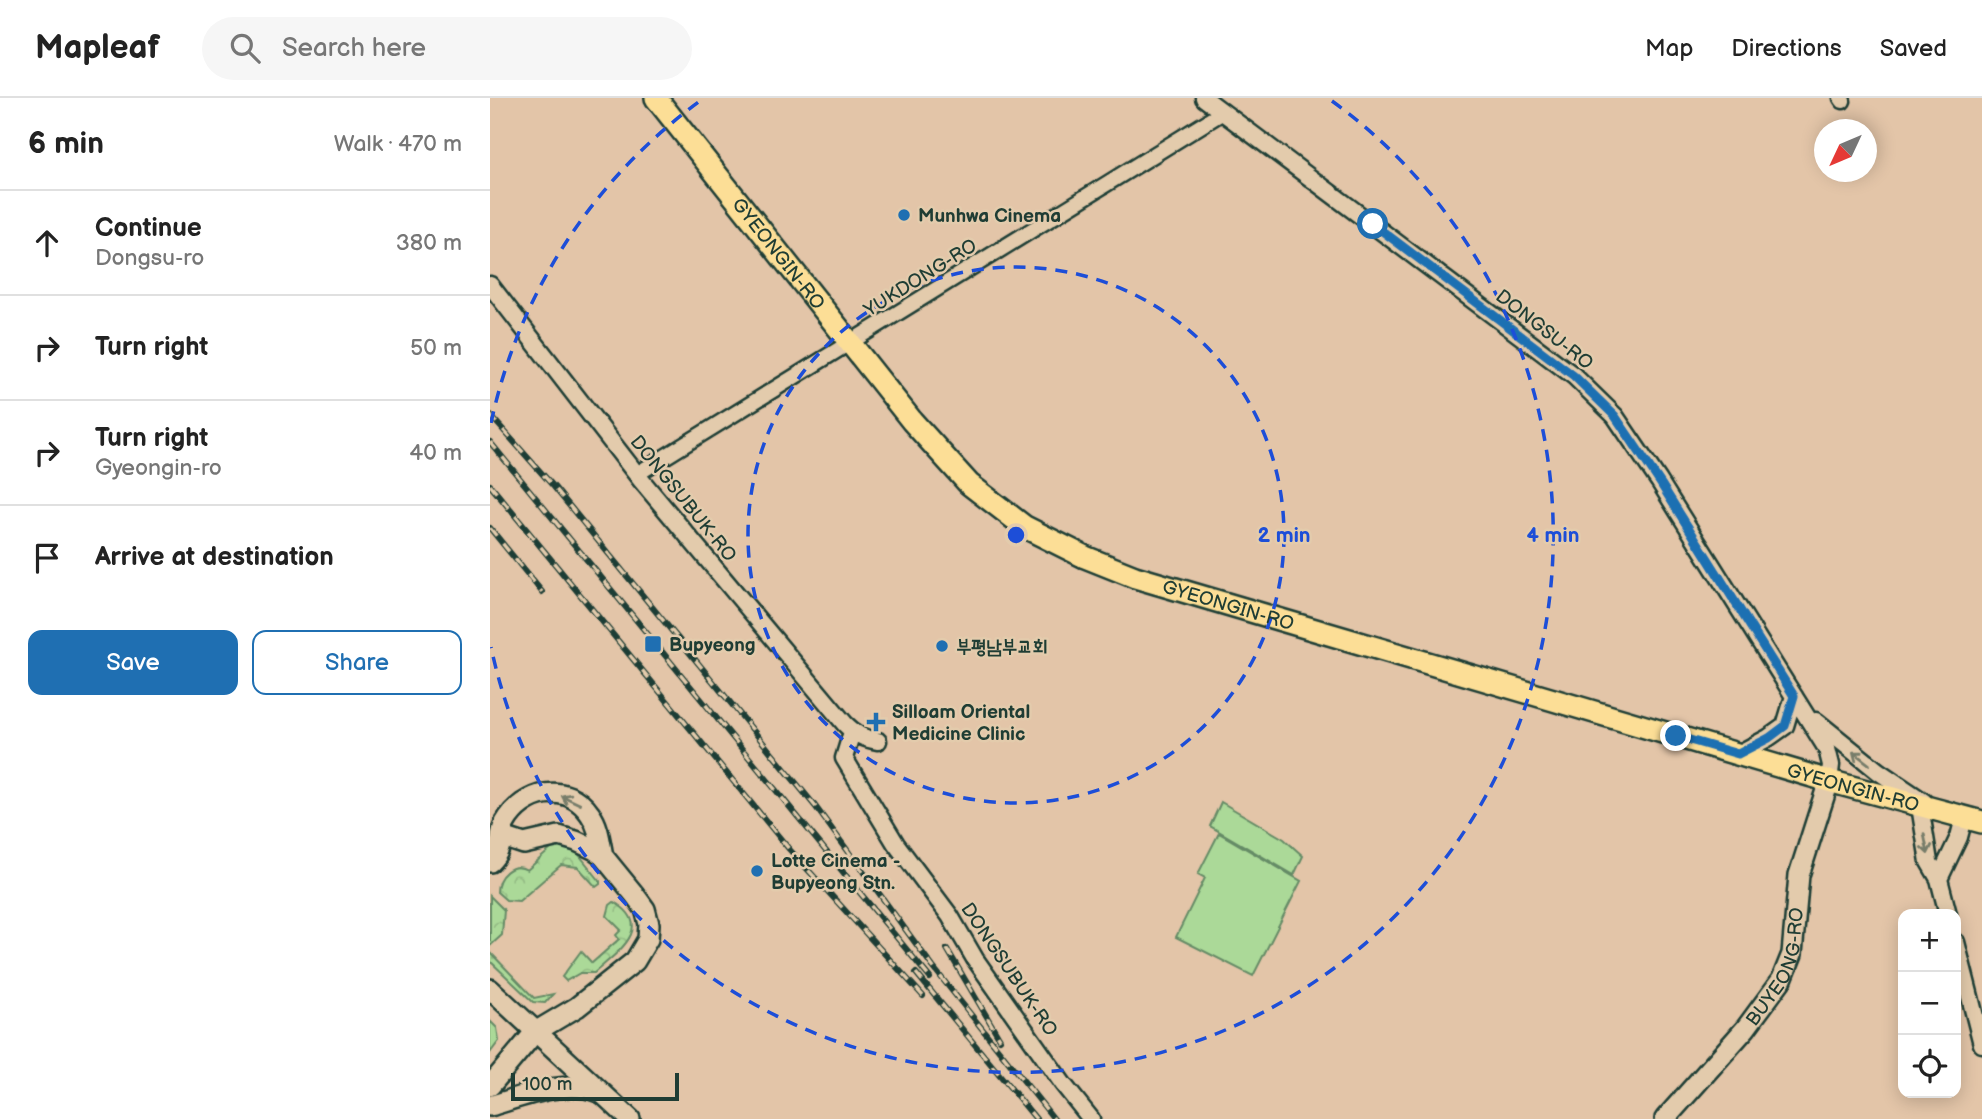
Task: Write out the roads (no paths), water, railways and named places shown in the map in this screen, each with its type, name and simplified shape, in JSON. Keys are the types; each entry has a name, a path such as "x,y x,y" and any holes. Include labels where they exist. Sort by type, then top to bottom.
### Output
{"main road":[{"name":"GYEONGIN-RO","path":"656,98 912,421 969,484 1025,527 1085,557 1141,578 1829,782 1973,820"},
{"name":"BUYEONG-RO","path":"1665,1119 1746,1028 1782,979 1792,954 1799,875 1829,782"},
{"path":"490,862 497,855 505,824 529,797 551,793 564,795 583,805 595,822 603,856"},
{"path":"490,1086 535,1032 577,1007 635,961 648,939 649,924 645,909 603,856 576,841 559,836 524,844 503,837"},
{"path":"490,989 630,1119"},
{"path":"490,1106 562,1087 582,1087 604,1095"}],"street":[{"name":"DONGSU-RO","path":"1204,98 1574,376 1615,416 1661,484 1827,749 1831,765 1829,782"},
{"name":"YUKDONG-RO","path":"637,474 1223,112"},
{"name":"DONGSUBUK-RO","path":"490,285 637,474 852,732 844,758 859,786 896,844 950,916 975,959 1063,1084 1091,1119"},
{"path":"1738,754 1769,738 1785,726 1798,702 1878,771 1929,808 1924,839 1947,909"},
{"path":"852,732 878,741"},
{"path":"1939,879 1959,837 1973,820"},
{"path":"1961,962 1982,1044"}],"railway":[{"path":"490,415 554,487 815,806 933,967 1054,1119"},
{"path":"490,442 930,978"},
{"path":"490,485 789,849 923,996"},
{"path":"490,528 542,592"},
{"path":"947,949 1000,1039"},
{"path":"916,973 1036,1119"}],"place":[{"name":"Munhwa Cinema","path":"904,215"},
{"name":"Bupyeong","path":"653,644"},
{"name":"부평남부교회","path":"942,646"},
{"name":"Silloam Oriental Medicine Clinic","path":"876,722"},
{"name":"Lotte Cinema - Bupyeong Stn.","path":"757,871"}]}
